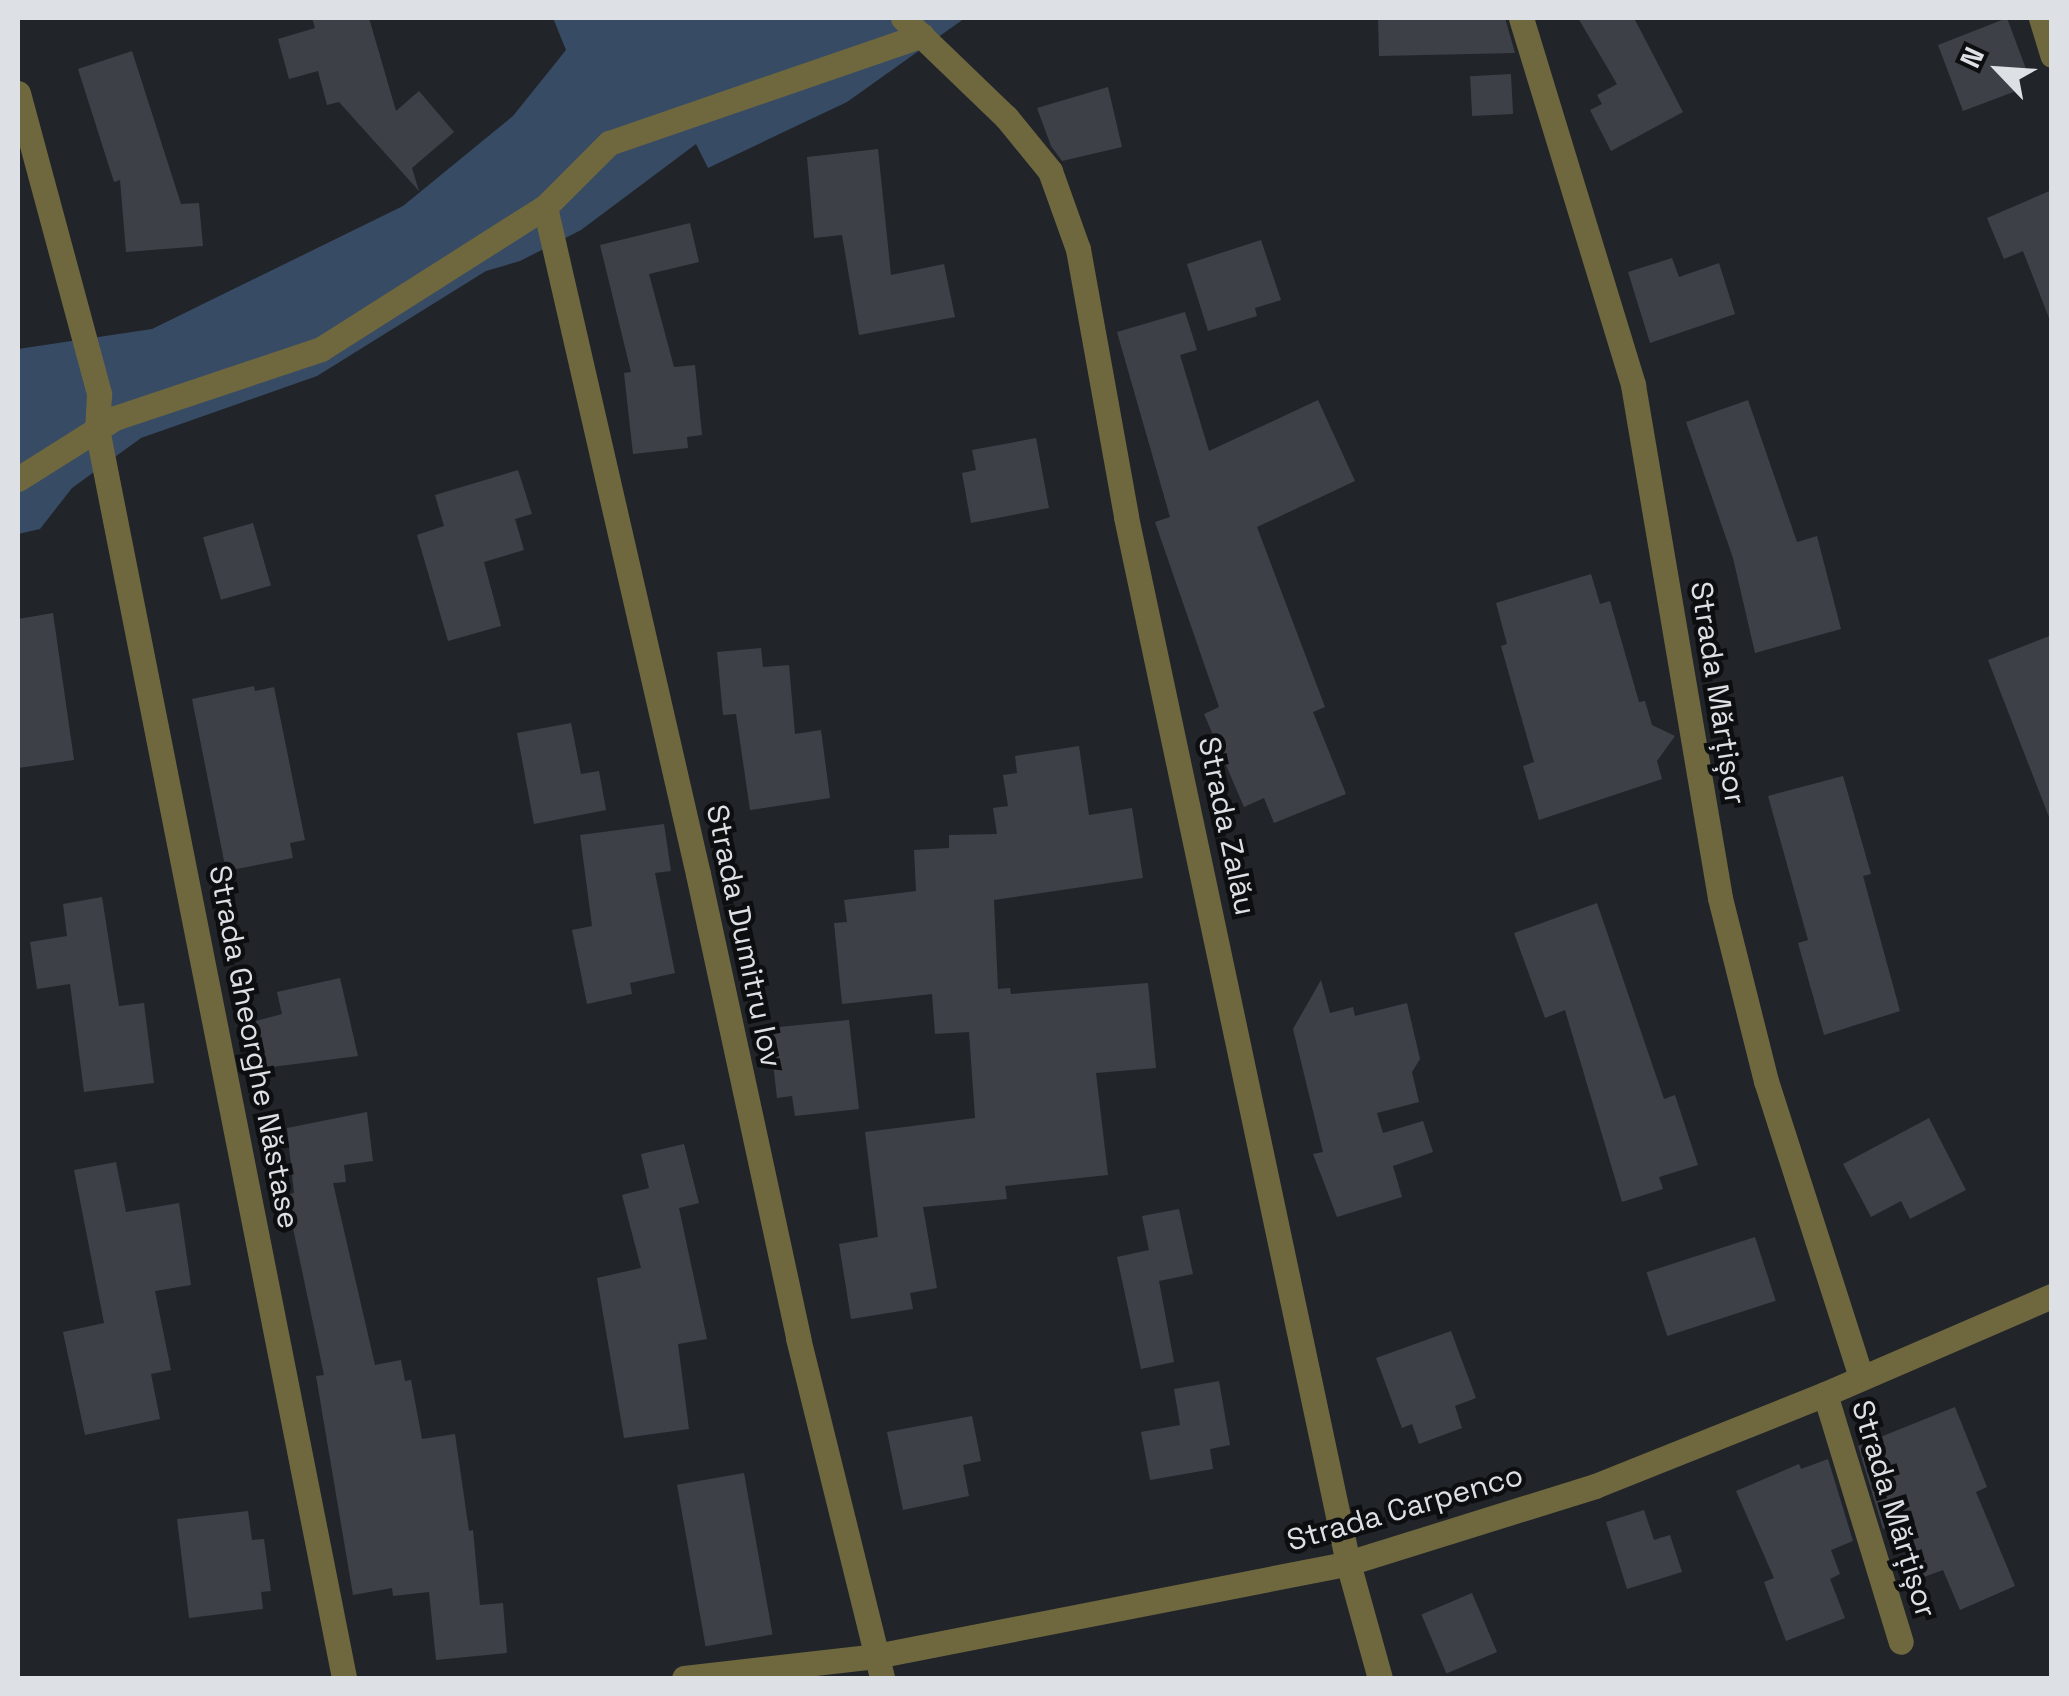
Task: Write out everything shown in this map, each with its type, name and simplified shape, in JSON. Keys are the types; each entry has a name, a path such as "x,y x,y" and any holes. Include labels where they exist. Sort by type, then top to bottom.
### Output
{"street":[{"name":"Strada Mărțișor","path":"1521,18 1633,386 1720,898 1766,1081 1861,1378"},
{"path":"2040,18 2052,55"},
{"path":"18,479 115,418 321,349 545,207 609,143 912,26"},
{"name":"Strada Zalău","path":"912,26 1006,117 1050,171 1078,250 1126,517 1348,1563 1380,1678"},
{"name":"Strada Gheorghe Năstase","path":"18,93 99,394 96,430 344,1678"},
{"name":"Strada Dumitru Iov","path":"545,207 698,874 798,1338 879,1667"},
{"name":"Strada Carpenco","path":"684,1678 879,1667 1348,1563 1594,1486 1825,1394 2052,1296"},
{"name":"Strada Mărțișor","path":"1825,1394 1901,1642"}],"shaded area":[{"path":"553,18 965,18 847,102 708,168 696,144 581,230 520,261 486,271 317,376 141,438 72,488 40,529 18,534 18,349 152,329 403,206 513,116 566,50"}],"building":[{"path":"312,18 369,18 396,111 419,91 454,132 412,168 419,191 339,102 327,105 318,71 289,79 278,39 315,28"},
{"path":"1378,18 1505,18 1515,53 1379,56"},
{"path":"1578,18 1634,18 1683,112 1611,151 1590,110 1602,104 1597,95 1617,84"},
{"path":"2007,18 2026,69 2010,75 2016,91 1963,111 1938,45"},
{"path":"132,51 181,204 199,203 203,246 126,252 120,180 114,182 78,69"},
{"path":"1511,74 1513,114 1472,116 1470,76"},
{"path":"1108,87 1122,147 1062,161 1051,146 1037,108"},
{"path":"878,149 891,275 944,264 955,317 859,335 842,235 814,238 807,157"},
{"path":"2052,190 2049,318 2023,251 2004,259 1987,218"},
{"path":"690,223 699,262 649,274 674,367 695,365 702,435 687,437 688,448 633,454 624,373 631,372 600,245"},
{"path":"1261,240 1281,300 1255,308 1257,316 1208,331 1187,264"},
{"path":"1672,258 1679,277 1719,263 1735,314 1650,343 1628,272"},
{"path":"1185,312 1197,350 1180,355 1209,451 1318,400 1355,481 1257,527 1325,707 1313,712 1346,794 1274,823 1264,798 1244,807 1204,714 1219,707 1155,522 1170,517 1117,332"},
{"path":"1748,400 1797,542 1817,536 1841,629 1755,653 1733,558 1686,422"},
{"path":"1036,438 1049,508 971,523 962,473 976,470 972,450"},
{"path":"518,470 532,514 515,519 524,550 484,562 501,626 448,641 417,535 444,526 435,495"},
{"path":"253,523 271,585 221,600 203,537"},
{"path":"1591,574 1600,604 1610,601 1639,702 1645,701 1652,725 1675,736 1657,761 1662,779 1539,820 1523,766 1534,762 1501,646 1507,644 1496,603"},
{"path":"53,613 74,760 18,768 18,619"},
{"path":"2052,635 2052,816 2049,817 1988,660"},
{"path":"761,648 763,667 789,665 795,734 821,730 830,798 750,810 736,714 723,715 717,652"},
{"path":"254,686 255,691 274,687 305,840 290,843 293,858 226,871 192,699"},
{"path":"571,723 581,774 599,771 606,810 534,824 517,733"},
{"path":"1079,746 1089,815 1132,808 1143,878 994,900 998,989 1010,988 1011,994 1148,983 1156,1068 1096,1073 1108,1175 1005,1186 1007,1199 923,1207 937,1288 910,1293 913,1309 851,1319 839,1244 878,1237 865,1132 975,1118 969,1032 935,1034 932,994 842,1004 834,923 847,922 844,900 916,891 914,850 949,848 949,835 997,834 993,808 1008,806 1003,775 1017,773 1015,756"},
{"path":"1843,776 1871,874 1863,876 1900,1011 1824,1035 1798,943 1808,940 1768,796"},
{"path":"664,824 671,871 655,873 675,973 630,983 632,994 587,1004 572,930 592,926 580,835"},
{"path":"102,897 119,1006 144,1003 154,1083 84,1092 70,984 37,989 30,942 67,936 63,904"},
{"path":"1597,903 1664,1099 1675,1095 1698,1165 1659,1177 1663,1189 1622,1202 1565,1010 1545,1018 1514,933"},
{"path":"340,978 358,1056 264,1068 256,1021 282,1014 277,992"},
{"path":"1321,980 1330,1013 1353,1007 1355,1016 1407,1003 1420,1059 1412,1072 1419,1102 1377,1113 1383,1133 1423,1121 1433,1152 1393,1166 1402,1197 1337,1217 1313,1154 1323,1152 1293,1029"},
{"path":"849,1020 859,1109 795,1116 792,1096 777,1098 769,1028"},
{"path":"367,1112 373,1161 344,1165 346,1182 333,1183 375,1365 401,1360 405,1381 411,1380 422,1439 455,1434 469,1531 473,1530 480,1605 503,1603 507,1653 436,1660 429,1592 393,1596 392,1588 353,1595 316,1376 324,1375 286,1195 294,1193 287,1128"},
{"path":"1929,1118 1966,1190 1910,1219 1901,1201 1871,1217 1843,1164"},
{"path":"684,1144 699,1203 679,1208 707,1339 678,1344 689,1429 624,1438 597,1278 641,1268 622,1195 649,1188 641,1154"},
{"path":"116,1162 126,1212 179,1203 191,1285 155,1291 171,1370 151,1374 160,1419 85,1435 63,1332 104,1323 74,1170"},
{"path":"1179,1209 1193,1274 1159,1281 1174,1362 1141,1369 1117,1257 1149,1250 1142,1216"},
{"path":"1755,1237 1776,1301 1667,1336 1647,1272"},
{"path":"1451,1331 1476,1398 1455,1406 1462,1428 1419,1444 1412,1424 1402,1428 1376,1358"},
{"path":"1219,1381 1230,1445 1210,1449 1213,1469 1150,1480 1141,1432 1180,1425 1174,1389"},
{"path":"1955,1407 1987,1487 1976,1492 2015,1586 1960,1610 1943,1570 1924,1577 1902,1522 1883,1529 1858,1446"},
{"path":"972,1416 981,1461 963,1465 969,1496 903,1510 887,1432"},
{"path":"1828,1459 1853,1541 1831,1550 1840,1574 1830,1579 1845,1618 1786,1641 1764,1582 1774,1578 1736,1491 1799,1464 1801,1469"},
{"path":"744,1473 772,1635 706,1646 677,1485"},
{"path":"1644,1510 1654,1540 1670,1535 1682,1572 1627,1589 1606,1522"},
{"path":"248,1511 252,1540 264,1539 271,1591 261,1592 263,1609 189,1618 177,1519"},
{"path":"1472,1593 1497,1652 1446,1673 1421,1614"}]}
